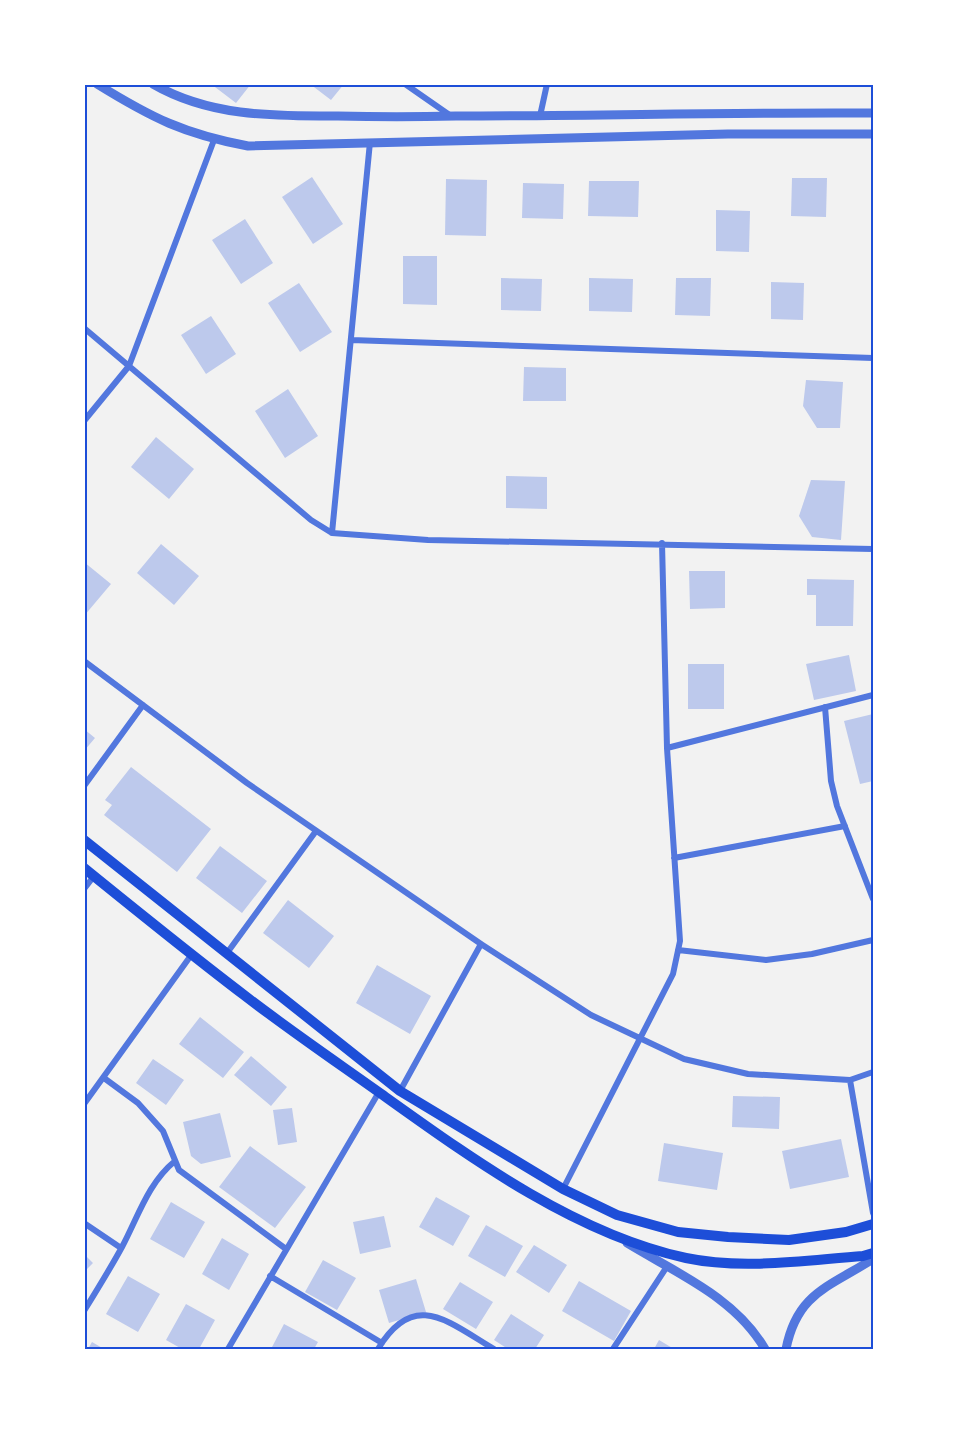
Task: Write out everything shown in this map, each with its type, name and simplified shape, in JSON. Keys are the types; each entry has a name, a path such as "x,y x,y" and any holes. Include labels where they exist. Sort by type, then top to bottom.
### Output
{"main road":[{"path":"84,840 400,1091 563,1189 617,1215 678,1232 789,1240 846,1232 873,1224"},
{"path":"84,868 244,996 492,1173 601,1228 648,1247 687,1258 732,1263 852,1257 873,1253"}],"street":[{"path":"97,84 158,119 184,131 214,140 248,146 873,134"},
{"path":"153,84 172,95 212,108 243,114 453,117 719,111 873,113"},
{"path":"405,84 453,117"},
{"path":"540,116 547,84"},
{"path":"84,421 129,366 214,140"},
{"path":"332,532 370,142"},
{"path":"84,328 311,520 332,532 428,540 873,549"},
{"path":"351,340 873,358"},
{"path":"563,1189 642,1039 673,974 680,941 667,748 662,543"},
{"path":"84,661 316,831 481,944 591,1015 684,1059 748,1074 850,1080 873,1072"},
{"path":"667,748 873,695"},
{"path":"84,786 143,705"},
{"path":"825,707 831,781 845,826 873,899"},
{"path":"674,858 845,826"},
{"path":"227,953 316,831"},
{"path":"84,889 94,876"},
{"path":"678,950 766,960 812,954 873,940"},
{"path":"400,1091 481,944"},
{"path":"84,1104 192,954"},
{"path":"104,1078 138,1103 163,1131 179,1170 286,1249"},
{"path":"850,1080 873,1213"},
{"path":"228,1349 379,1092"},
{"path":"84,1311 121,1248 152,1187 175,1161"},
{"path":"84,1223 121,1248"},
{"path":"601,1228 666,1268 715,1294 740,1317 765,1349"},
{"path":"786,1349 798,1312 812,1296 873,1259"},
{"path":"613,1349 666,1268"},
{"path":"270,1276 380,1346 397,1323 423,1315 435,1316 494,1349"}],"building":[{"path":"211,84 251,84 236,103"},
{"path":"310,84 344,84 331,100"},
{"path":"312,177 343,224 313,244 282,197"},
{"path":"792,178 827,178 826,217 791,216"},
{"path":"446,179 487,180 486,236 445,235"},
{"path":"589,181 639,181 638,217 588,216"},
{"path":"523,183 564,184 563,219 522,218"},
{"path":"716,210 750,211 749,252 716,251"},
{"path":"245,219 273,263 241,284 212,240"},
{"path":"403,256 437,256 437,305 403,304"},
{"path":"501,278 542,279 541,311 501,310"},
{"path":"589,278 633,279 632,312 589,311"},
{"path":"676,278 711,278 710,316 675,315"},
{"path":"771,282 804,283 803,320 771,319"},
{"path":"299,283 332,332 300,352 268,303"},
{"path":"211,316 236,354 206,374 181,335"},
{"path":"524,367 566,368 566,401 523,401"},
{"path":"806,380 843,382 840,428 817,428 803,406"},
{"path":"288,389 318,436 285,458 255,411"},
{"path":"156,437 194,469 169,499 131,467"},
{"path":"506,476 547,477 547,509 506,508"},
{"path":"811,480 845,481 841,540 812,537 799,516"},
{"path":"161,544 199,576 174,605 137,573"},
{"path":"84,562 111,584 84,616"},
{"path":"689,571 725,571 725,608 690,609"},
{"path":"807,579 854,580 853,626 816,626 816,595 807,595"},
{"path":"849,655 856,691 814,700 806,664"},
{"path":"688,664 724,664 724,709 688,709"},
{"path":"873,714 873,781 860,784 844,721"},
{"path":"84,729 95,738 84,751"},
{"path":"131,767 211,829 177,872 104,815 112,805 105,800"},
{"path":"220,846 267,881 242,913 196,878"},
{"path":"288,900 334,936 309,968 263,933"},
{"path":"377,965 431,996 410,1034 356,1003"},
{"path":"200,1017 244,1052 223,1078 179,1044"},
{"path":"251,1056 287,1087 271,1106 234,1075"},
{"path":"153,1059 184,1080 166,1105 136,1083"},
{"path":"733,1096 780,1097 779,1129 732,1127"},
{"path":"292,1108 297,1142 278,1145 273,1110"},
{"path":"220,1113 231,1157 201,1164 191,1156 183,1122"},
{"path":"841,1139 849,1177 790,1189 782,1151"},
{"path":"664,1143 723,1153 717,1190 658,1181"},
{"path":"250,1146 306,1187 275,1228 219,1187"},
{"path":"436,1197 470,1216 453,1246 419,1227"},
{"path":"171,1202 205,1222 184,1258 150,1239"},
{"path":"384,1216 391,1247 360,1254 353,1222"},
{"path":"486,1225 523,1246 505,1277 468,1256"},
{"path":"222,1238 249,1254 229,1290 202,1274"},
{"path":"534,1245 567,1265 549,1293 516,1272"},
{"path":"84,1254 93,1263 84,1272"},
{"path":"323,1260 356,1278 337,1310 305,1292"},
{"path":"128,1276 160,1294 138,1332 106,1314"},
{"path":"416,1279 426,1312 389,1323 379,1290"},
{"path":"579,1281 631,1311 614,1341 562,1311"},
{"path":"460,1282 493,1302 476,1329 443,1309"},
{"path":"186,1304 215,1320 199,1349 182,1349 166,1340"},
{"path":"511,1314 544,1335 535,1349 508,1349 494,1340"},
{"path":"284,1324 318,1342 314,1349 271,1349"},
{"path":"659,1340 674,1349 654,1349"},
{"path":"92,1342 104,1349 88,1349"}]}
